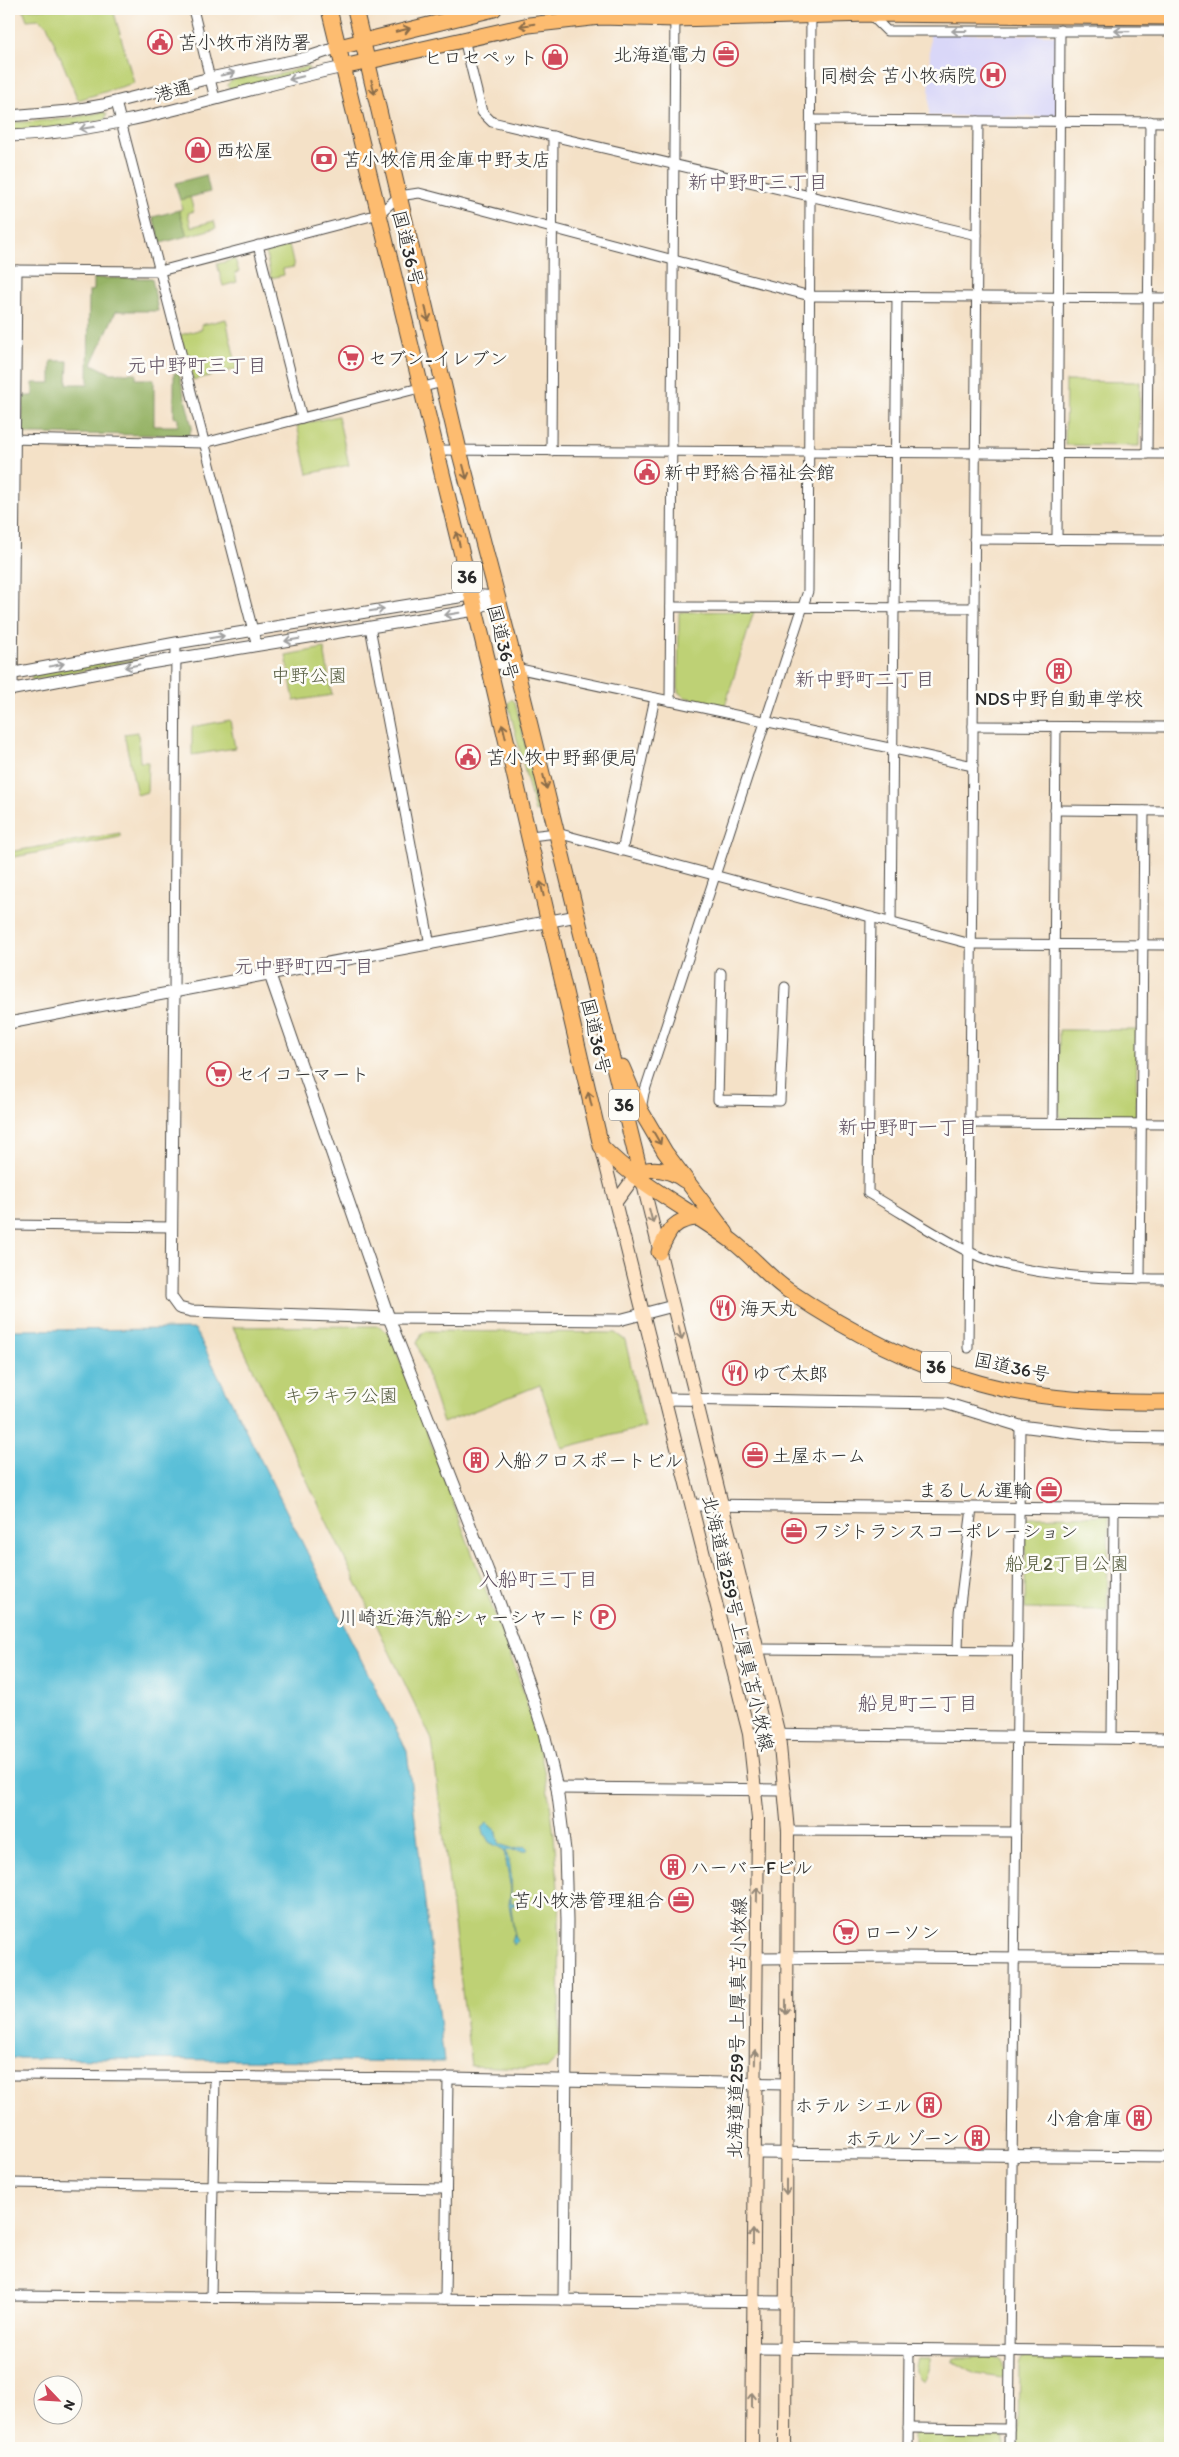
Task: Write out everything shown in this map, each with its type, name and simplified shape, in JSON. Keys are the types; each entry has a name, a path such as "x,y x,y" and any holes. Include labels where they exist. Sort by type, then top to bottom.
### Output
{"highway":[{"name":"国道36号","path":"329,9 530,836 601,1146 619,1165 639,1176 734,1242 787,1290 841,1324 920,1361 979,1382 1027,1393 1079,1400 1170,1402"},
{"name":"国道36号","path":"355,9 459,450 558,833 639,1176"},
{"path":"339,47 494,9"},
{"path":"343,68 528,25 600,17 811,12 1170,17"},
{"name":"国道36号","path":"606,1031 641,1110 665,1152 734,1242"},
{"name":"36","path":"639,1176 662,1169 676,1174 690,1184"},
{"path":"659,1252 670,1229 685,1219 699,1218"}],"main road":[{"name":"北海道道259号 上厚真苫小牧線","path":"601,1146 748,1734 755,1790 758,1819 752,2448"},
{"name":"北海道道259号 上厚真苫小牧線","path":"639,1176 779,1734 788,1831 785,2448"},
{"path":"616,1202 639,1176"}],"street":[{"path":"193,9 215,99"},
{"path":"641,1110 644,1093 714,875 808,591 811,12"},
{"path":"670,701 675,14"},
{"path":"870,14 887,31 1170,31"},
{"path":"1057,540 1061,121 1060,30"},
{"path":"464,39 482,112 492,122 977,235"},
{"name":"港通","path":"9,116 69,112 210,78 306,58 339,47"},
{"name":"港通","path":"9,136 50,134 122,122 343,68"},
{"path":"116,102 257,646"},
{"path":"811,120 1170,122"},
{"path":"968,1348 978,121"},
{"path":"1147,454 1150,122"},
{"path":"551,451 553,136"},
{"path":"497,597 475,610 176,658 11,690 13,270 160,271 379,214 399,196 419,193 810,296 1170,298"},
{"path":"258,245 302,418"},
{"path":"891,923 897,296"},
{"path":"12,439 204,444 443,382"},
{"path":"436,450 1170,454"},
{"path":"974,539 1170,540"},
{"path":"11,673 176,643 471,595 497,597"},
{"path":"670,607 974,608"},
{"path":"370,627 430,945"},
{"path":"176,643 171,1297 179,1308 191,1311 388,1318 619,1320 673,1306"},
{"path":"488,662 973,766"},
{"path":"622,851 655,698"},
{"path":"973,726 1170,727"},
{"path":"1053,1123 1056,727"},
{"path":"1055,810 1170,811"},
{"path":"1140,1279 1144,810"},
{"path":"530,836 558,833 971,944 1170,945"},
{"path":"9,1023 270,976 577,916"},
{"path":"871,917 868,1193 968,1251 1004,1264 1045,1272 1140,1279 1170,1279"},
{"path":"720,973 718,1100 780,1101 785,987"},
{"path":"270,976 388,1318 494,1589 544,1732 557,1788 566,1868 567,2081 564,2300"},
{"path":"970,1123 1170,1124"},
{"path":"9,1226 172,1227"},
{"path":"665,1399 945,1403 1020,1426 1109,1437 1170,1438"},
{"path":"1009,2448 1020,1426"},
{"path":"692,1505 1170,1510"},
{"path":"958,1650 959,1613 972,1508"},
{"path":"1112,1738 1114,1510"},
{"path":"759,1649 1018,1651"},
{"path":"748,1734 1170,1738"},
{"path":"557,1788 785,1790"},
{"path":"788,1831 1016,1832"},
{"path":"756,1958 1170,1959"},
{"path":"9,2075 448,2078 786,2084"},
{"path":"211,2297 214,2076"},
{"path":"445,2299 448,2078"},
{"path":"754,2153 1170,2157"},
{"path":"9,2183 446,2189"},
{"path":"9,2296 785,2302"},
{"path":"752,2348 1170,2352"},
{"path":"908,2448 909,2350"},
{"path":"908,2428 1009,2429"}],"shaded area":[{"name":"同樹会 苫小牧病院","path":"930,33 1057,35 1057,117 929,116"}],"green space":[{"path":"23,9 113,9 134,83 78,100 47,25 39,19 27,20"},
{"path":"308,66 309,70 232,90 227,85 235,79 264,77"},
{"path":"103,112 107,114 105,120 67,126 9,131 9,123 66,119"},
{"path":"206,175 210,192 180,200 175,183"},
{"path":"190,197 194,211 188,213 191,227 214,221 216,228 187,236 179,210 182,209 180,200"},
{"path":"179,210 187,236 161,243 153,217"},
{"path":"289,245 294,267 283,269 284,275 271,278 266,254 270,249"},
{"path":"235,259 239,272 235,273 237,282 223,286 217,264"},
{"path":"94,278 152,278 158,311 116,311 92,364 110,373 136,373 136,379 154,379 154,426 178,426 178,417 174,417 174,373 179,373 192,427 189,435 27,434 22,430 23,396 33,396 33,383 51,383 51,361 68,361 67,384 88,384 89,291 94,290"},
{"path":"226,319 237,369 193,380 180,335 202,329 201,325"},
{"path":"1066,381 1140,382 1139,446 1065,445"},
{"path":"338,416 349,465 308,474 297,425"},
{"path":"754,611 725,706 684,697 678,692 679,612"},
{"name":"中野公園","path":"324,648 332,695 294,701 286,655"},
{"path":"143,659 31,679 32,675 94,663"},
{"path":"512,699 515,702 534,780 538,811 535,812 508,703"},
{"path":"230,720 235,748 192,755 192,727"},
{"path":"138,732 140,762 148,762 147,792 137,795 124,734"},
{"path":"120,833 120,837 9,858 9,852"},
{"path":"1059,1030 1137,1030 1136,1118 1059,1118"},
{"name":"キラキラ公園","path":"379,1326 390,1334 522,1687 542,1761 556,1853 559,1921 559,2056 547,2069 471,2066 432,1740 233,1327"},
{"path":"429,1331 615,1333 625,1340 645,1427 562,1448 540,1385 443,1423 417,1343 422,1333"},
{"name":"船見2丁目公園","path":"1109,1515 1107,1610 1025,1609 1026,1517"},
{"path":"1027,2356 1170,2357 1170,2425 1165,2448 1018,2448 1019,2365 1022,2358"},
{"path":"998,2357 1002,2360 1005,2375 1002,2378 975,2374 953,2361 954,2358"},
{"path":"918,2358 931,2358 923,2380 919,2380 915,2372 915,2364"},
{"path":"914,2433 1004,2434 1004,2448 914,2448"}],"water":[{"path":"195,1329 407,1751 444,2062 9,2058 9,1330"},
{"path":"487,1823 497,1832 499,1844 514,1849 525,1846 528,1849 526,1851 506,1850 511,1871 511,1890 504,1850 489,1842 481,1828"},
{"path":"511,1890 511,1903 520,1903 511,1906 513,1925 509,1904"},
{"path":"514,1932 517,1941 514,1945 511,1941"}],"place":[{"name":"苫小牧市消防署","path":"160,42"},
{"name":"北海道電力","path":"726,54"},
{"name":"ヒロセペット","path":"555,57"},
{"name":"同樹会 苫小牧病院","path":"993,75"},
{"name":"西松屋","path":"198,150"},
{"name":"苫小牧信用金庫中野支店","path":"324,159"},
{"name":"セブン-イレブン","path":"351,358"},
{"name":"新中野総合福祉会館","path":"647,472"},
{"name":"NDS中野自動車学校","path":"1059,671"},
{"name":"苫小牧中野郵便局","path":"468,757"},
{"name":"セイコーマート","path":"219,1074"},
{"name":"海天丸","path":"723,1308"},
{"name":"ゆで太郎","path":"735,1373"},
{"name":"土屋ホーム","path":"755,1455"},
{"name":"入船クロスポートビル","path":"476,1460"},
{"name":"まるしん運輸","path":"1049,1490"},
{"name":"フジトランスコーポレーション","path":"794,1531"},
{"name":"川崎近海汽船シャーシヤード","path":"603,1617"},
{"name":"ハーバーFビル","path":"673,1867"},
{"name":"苫小牧港管理組合","path":"681,1900"},
{"name":"ローソン","path":"846,1932"},
{"name":"ホテル シエル","path":"929,2105"},
{"name":"小倉倉庫","path":"1139,2118"},
{"name":"ホテル ゾーン","path":"977,2138"}],"district":[{"name":"新中野町三丁目","path":"758,182"},
{"name":"元中野町三丁目","path":"197,365"},
{"name":"新中野町二丁目","path":"865,679"},
{"name":"元中野町四丁目","path":"304,966"},
{"name":"新中野町一丁目","path":"908,1127"},
{"name":"入船町三丁目","path":"538,1579"},
{"name":"船見町二丁目","path":"918,1703"}]}
